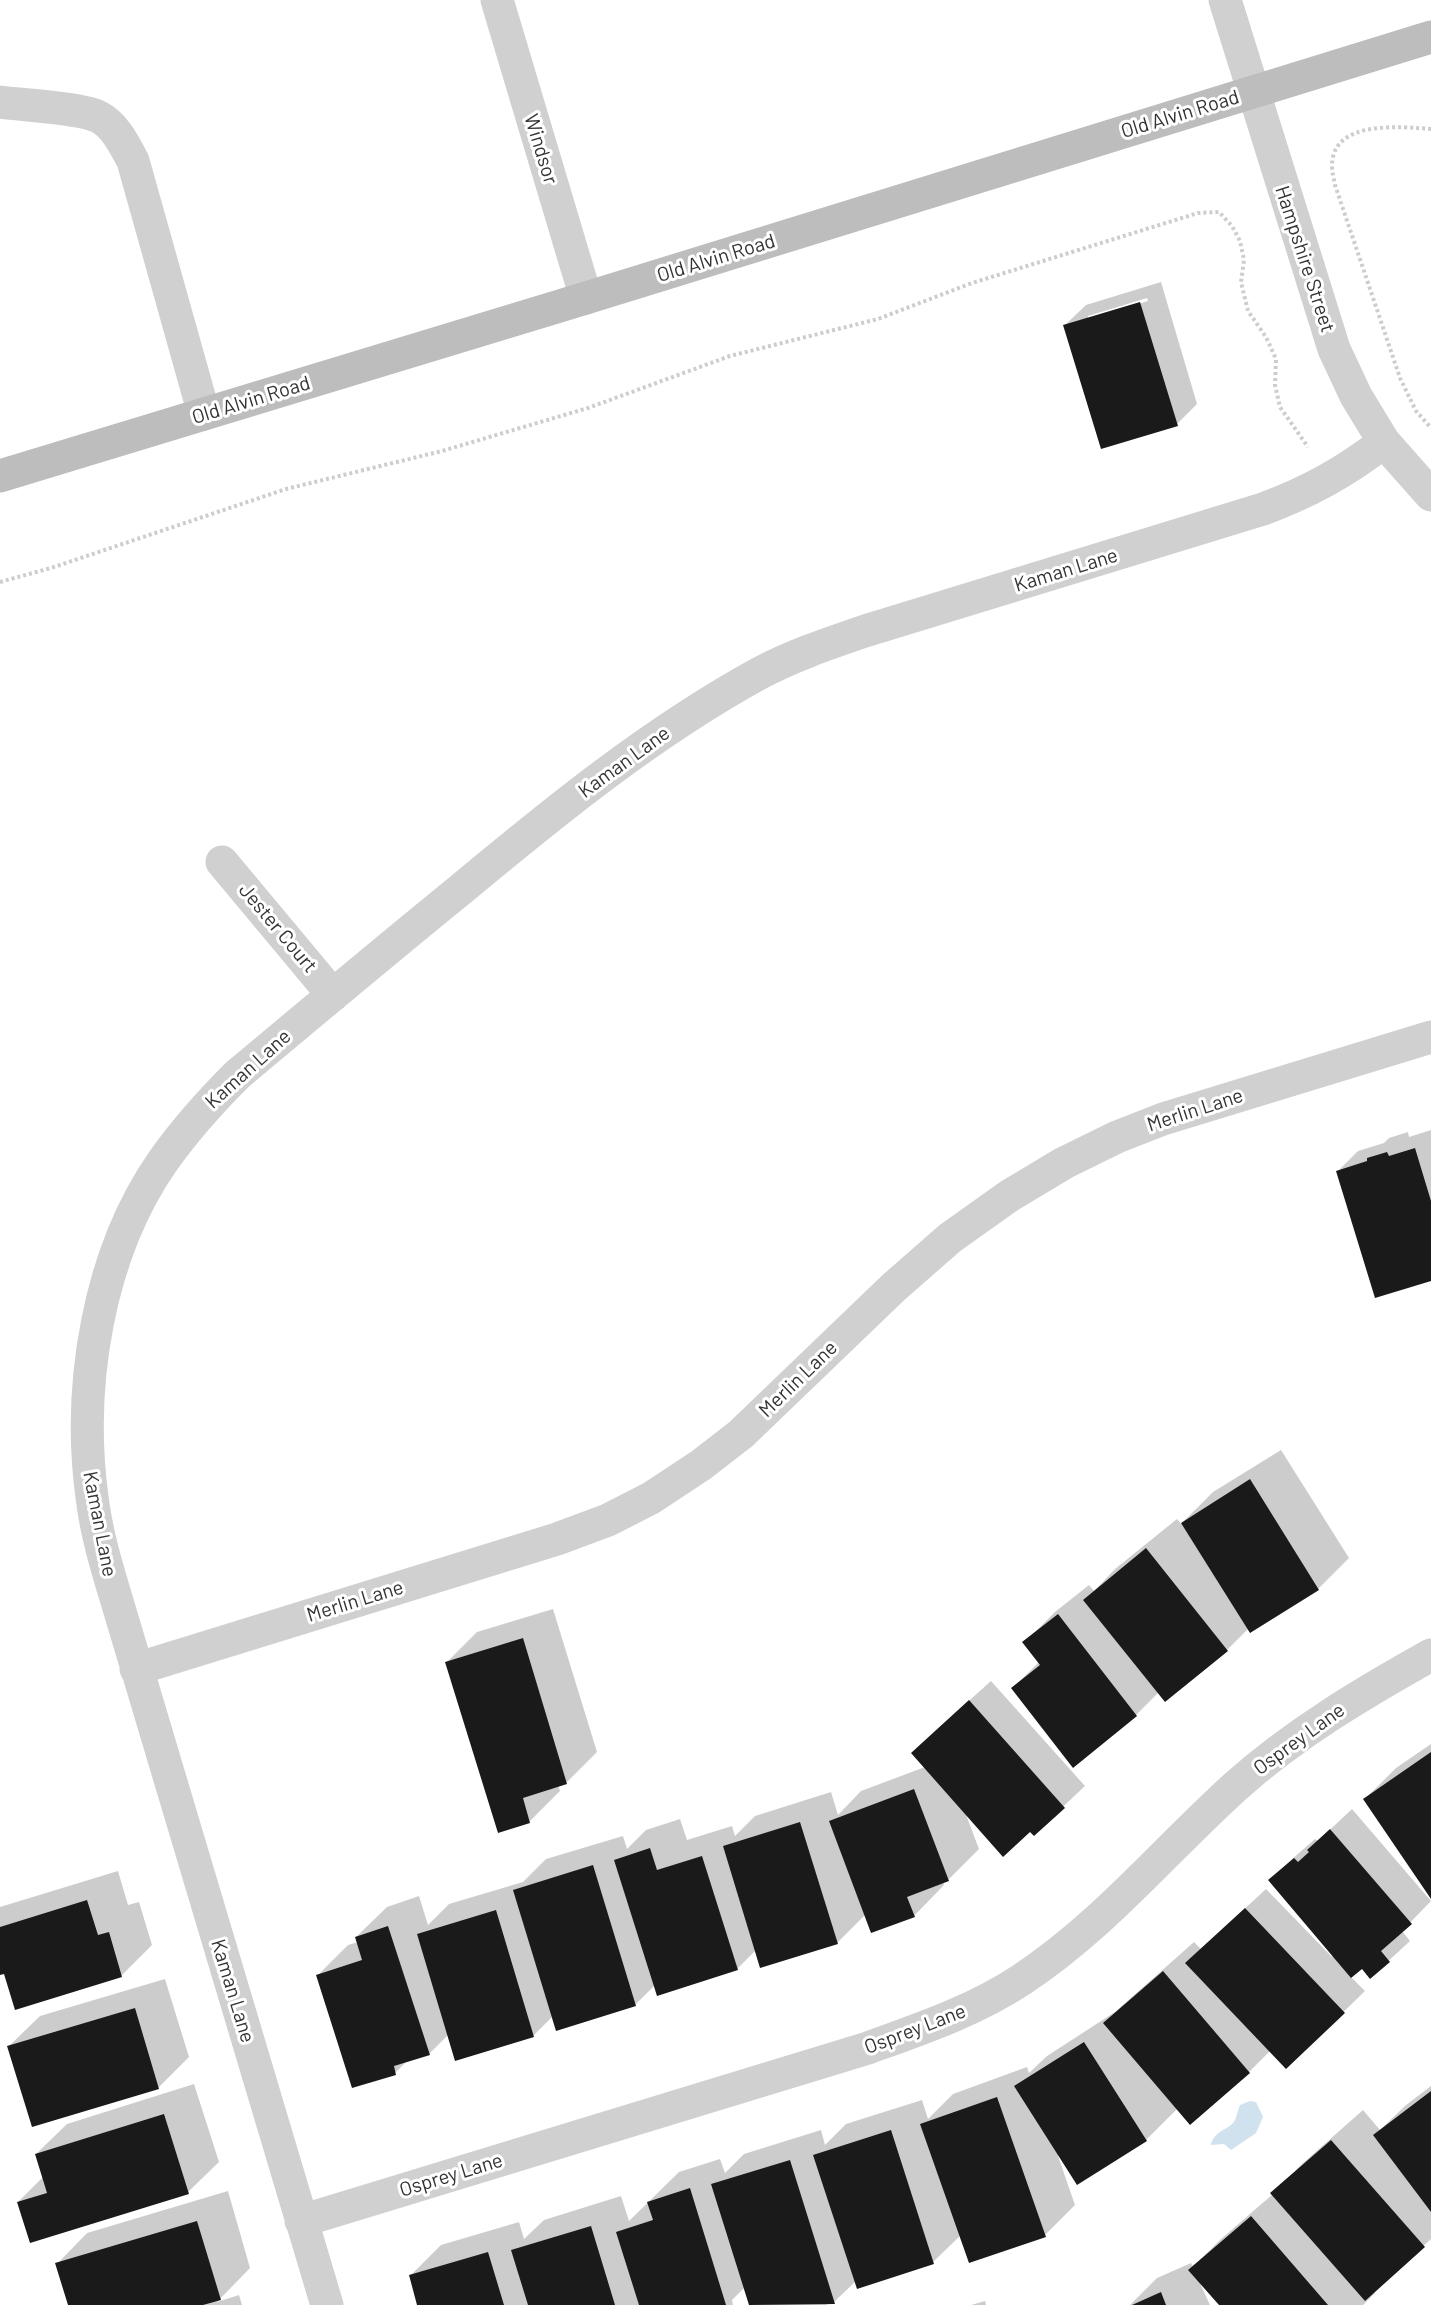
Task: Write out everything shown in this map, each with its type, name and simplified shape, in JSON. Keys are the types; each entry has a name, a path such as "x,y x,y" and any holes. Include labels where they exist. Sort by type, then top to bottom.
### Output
{"street":[{"name":"Windsor","path":"497,0 586,298"},
{"name":"Hampshire Street","path":"1225,0 1334,349 1356,396 1384,442 1431,495"},
{"name":"Old Alvin Road","path":"0,476 1431,37"},
{"path":"0,102 99,117 120,136 133,161 204,414"},
{"name":"Kaman Lane","path":"327,2305 136,1669 103,1555 92,1497 86,1435 90,1370 97,1322 110,1268 132,1216 162,1163 197,1115 237,1075 518,841 652,740 705,705 762,672 812,649 1263,509 1298,496 1330,480 1384,442"},
{"name":"Jester Court","path":"222,862 333,995"},
{"name":"Merlin Lane","path":"136,1669 546,1542 608,1520 651,1498 701,1465 741,1434 852,1326 950,1238 1009,1196 1064,1163 1117,1137 1163,1119 1431,1037"},
{"name":"Osprey Lane","path":"302,2221 868,2048 976,2005 1021,1980 1071,1943 1131,1889 1237,1785 1300,1736 1375,1686 1431,1655"}],"path":[{"path":"1431,129 1388,126 1363,130 1346,138 1337,149 1332,165 1335,185 1400,378 1416,411 1431,428"},
{"path":"0,582 51,568 286,489 442,452 588,408 730,356 878,319 972,283 1198,213 1219,212 1232,226 1240,240 1244,260 1241,282 1243,291 1248,311 1266,337 1276,359 1275,385 1280,407 1330,480"}],"water":[{"path":"1250,2101 1256,2102 1263,2117 1256,2133 1231,2150 1224,2144 1211,2145 1216,2135 1234,2122 1240,2105"}],"building":[{"path":"1140,302 1178,426 1101,449 1063,325"},
{"path":"1415,1148 1431,1201 1431,1281 1375,1298 1336,1171 1387,1152 1389,1156"},
{"path":"1250,1479 1319,1590 1250,1633 1181,1523"},
{"path":"1146,1548 1228,1651 1165,1702 1083,1600"},
{"path":"1058,1614 1137,1716 1073,1768 1011,1688 1040,1665 1022,1642"},
{"path":"523,1638 567,1784 523,1798 530,1823 498,1833 445,1662"},
{"path":"969,1700 1065,1808 1034,1836 1030,1832 1003,1857 911,1753"},
{"path":"1431,1752 1431,1899 1363,1799"},
{"path":"914,1789 949,1881 907,1897 915,1917 871,1933 829,1821"},
{"path":"800,1822 838,1944 760,1968 723,1846"},
{"path":"1330,1829 1412,1924 1381,1951 1390,1962 1370,1979 1362,1969 1351,1978 1268,1880 1294,1858 1298,1862 1309,1852 1307,1850"},
{"path":"650,1848 657,1870 702,1856 738,1970 657,1996 614,1860"},
{"path":"593,1865 636,2006 556,2031 513,1890"},
{"path":"87,1900 98,1935 109,1932 122,1977 15,2010 4,1974 0,1975 0,1927"},
{"path":"1245,1908 1345,2013 1286,2069 1185,1963"},
{"path":"496,1910 534,2037 455,2061 417,1934"},
{"path":"388,1926 430,2055 394,2066 396,2075 352,2088 316,1975 362,1960 355,1937"},
{"path":"1163,1971 1250,2073 1190,2125 1103,2023"},
{"path":"135,2008 159,2089 32,2127 7,2046"},
{"path":"1084,2042 1147,2141 1077,2185 1014,2086"},
{"path":"1431,2091 1431,2212 1373,2135"},
{"path":"997,2097 1046,2237 969,2263 920,2124"},
{"path":"164,2114 189,2194 30,2243 17,2202 47,2193 35,2154"},
{"path":"891,2130 934,2264 857,2289 813,2155"},
{"path":"1331,2140 1425,2247 1365,2301 1270,2193"},
{"path":"790,2160 835,2304 749,2305 711,2184"},
{"path":"690,2188 726,2305 639,2305 616,2232 653,2220 647,2202"},
{"path":"1251,2216 1328,2305 1219,2305 1188,2270"},
{"path":"197,2221 221,2300 203,2305 68,2305 55,2263"},
{"path":"591,2226 615,2305 528,2305 511,2250"},
{"path":"488,2252 504,2305 417,2305 409,2275"},
{"path":"1161,2292 1166,2305 1132,2305"}]}
